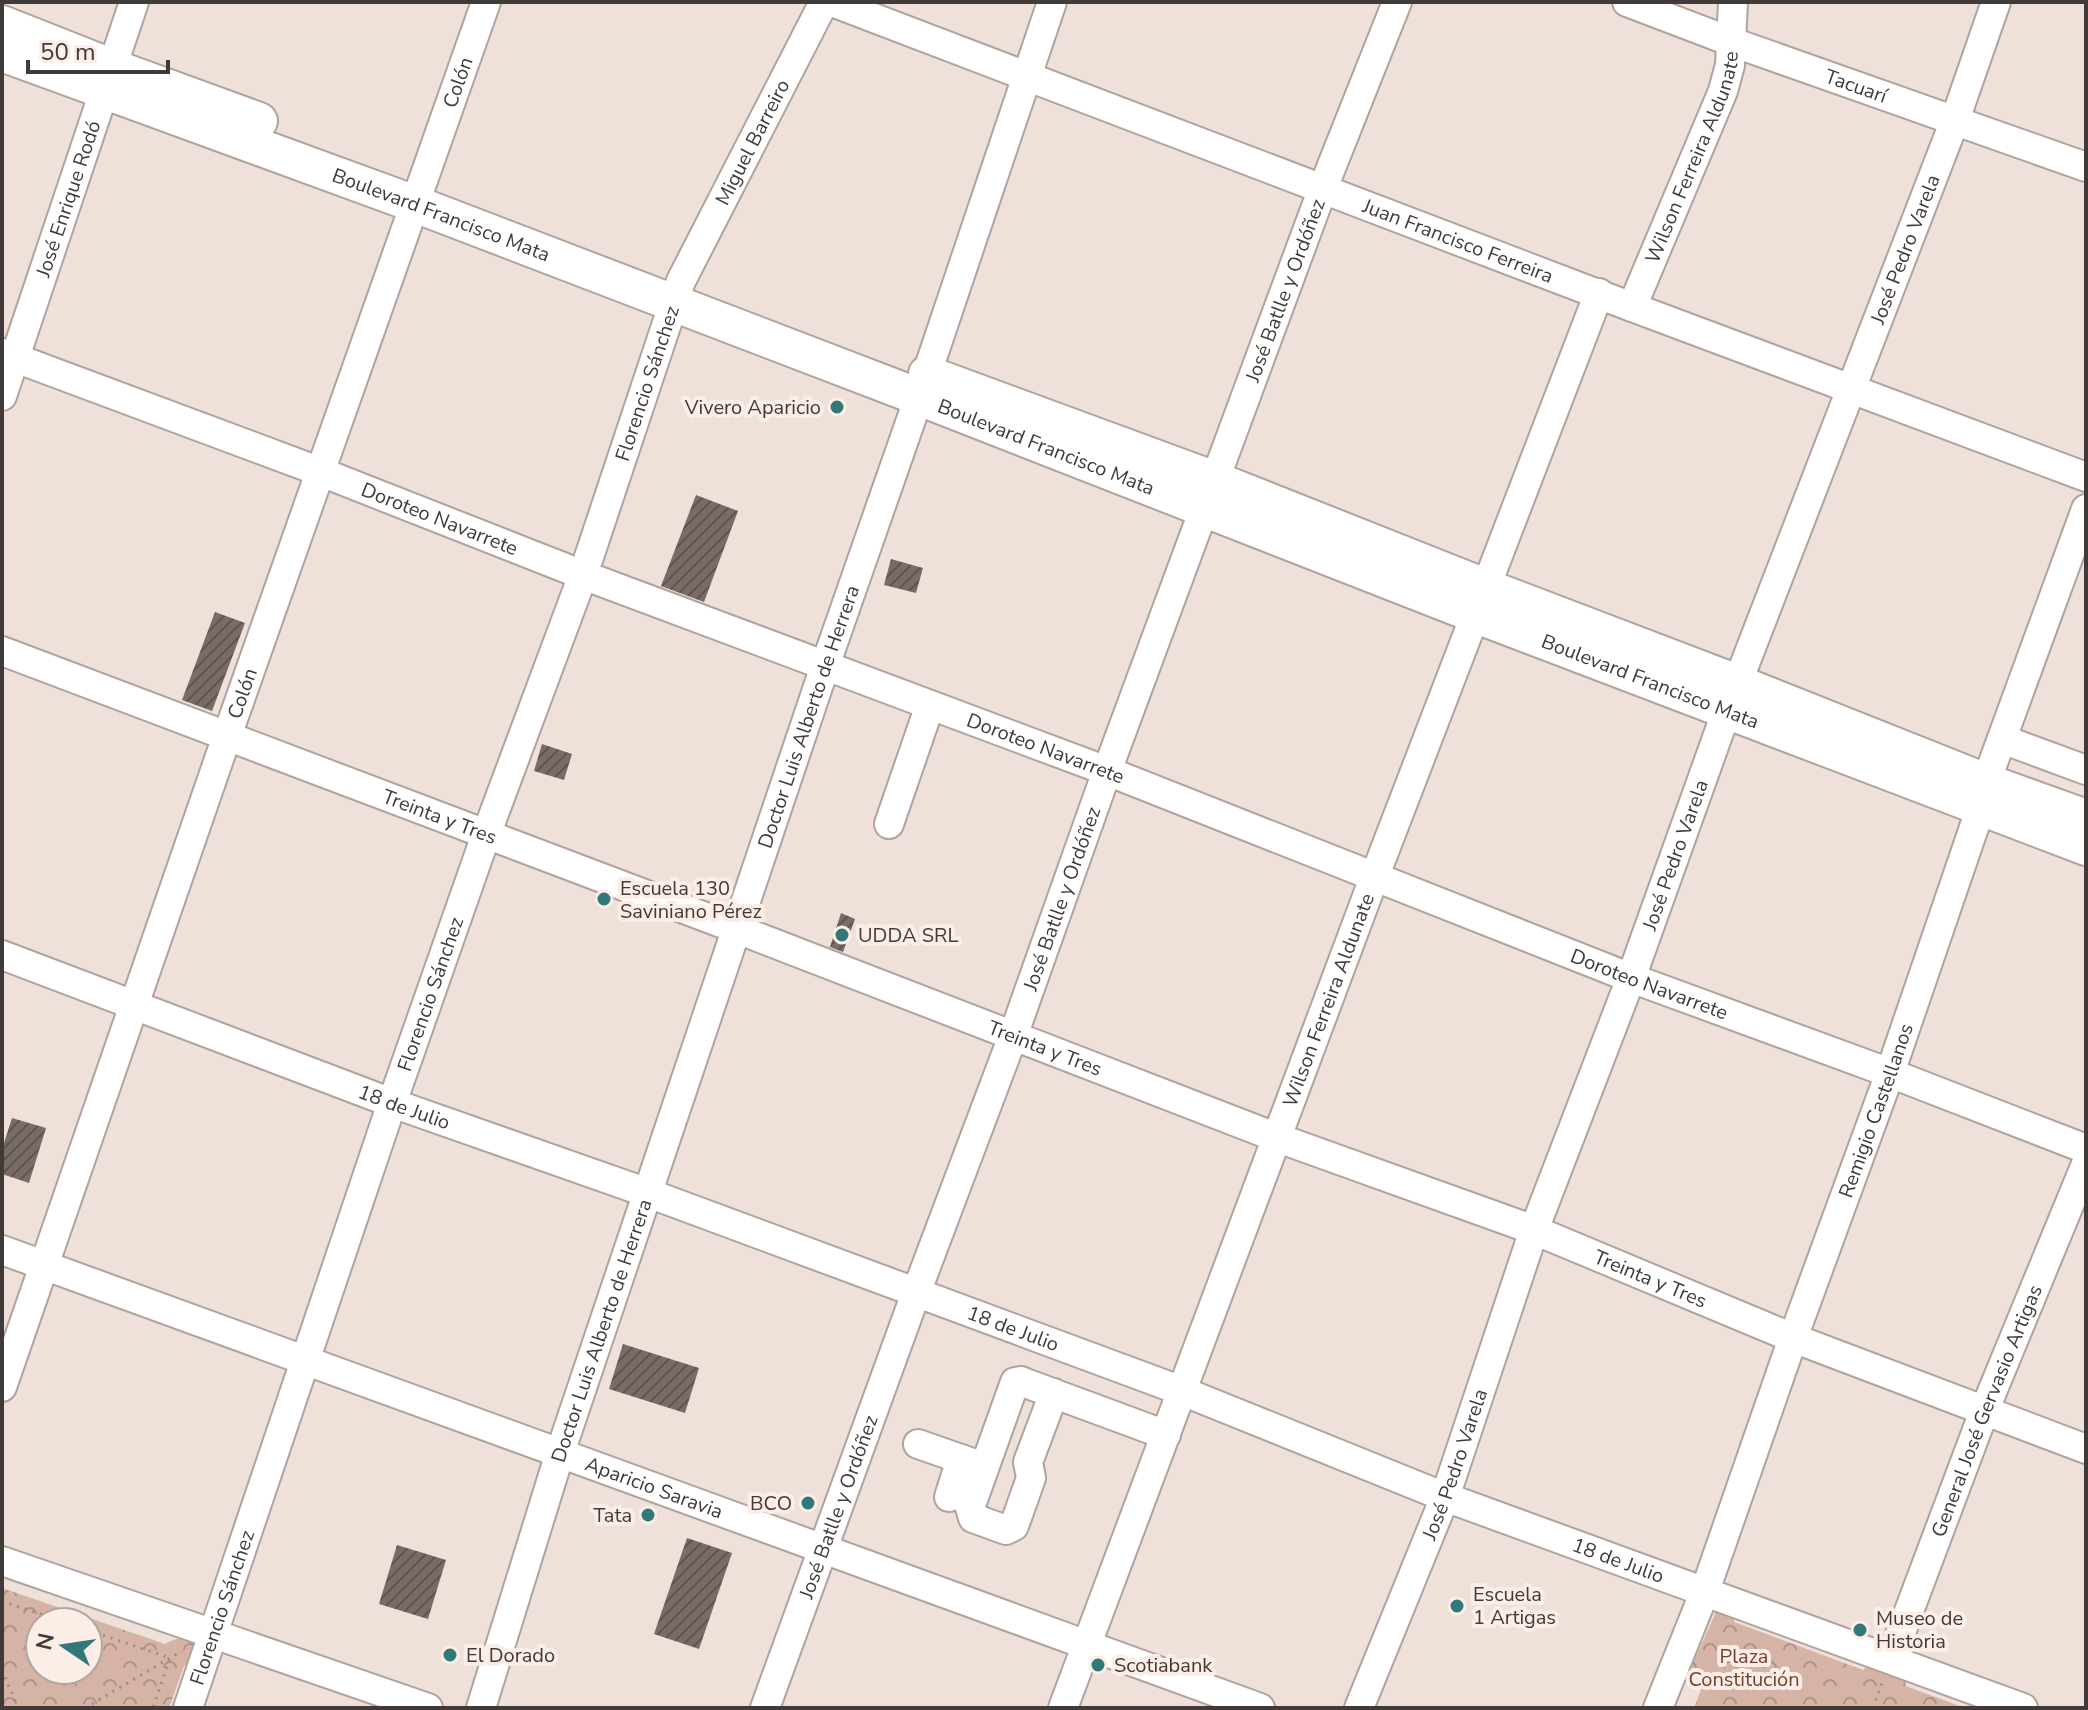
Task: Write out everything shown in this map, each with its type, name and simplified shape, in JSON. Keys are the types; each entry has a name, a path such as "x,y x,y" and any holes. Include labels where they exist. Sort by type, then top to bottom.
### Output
{"main road":[{"name":"Boulevard Francisco Mata","path":"2,24 107,79"},
{"name":"Boulevard Francisco Mata","path":"2,53 107,79 419,193 1210,494 1984,794 2086,847"},
{"name":"Boulevard Francisco Mata","path":"1984,794 2086,818"}],"street":[{"name":"José Enrique Rodó","path":"2,396 9,355 134,2"},
{"name":"Colón","path":"2,1387 486,2"},
{"name":"Miguel Barreiro","path":"677,292 824,2"},
{"name":"Juan Francisco Ferreira","path":"832,2 2086,477"},
{"name":"Doctor Luis Alberto de Herrera","path":"481,1708 560,1453 1052,2"},
{"name":"José Batlle y Ordóñez","path":"765,1708 1013,1036 1107,771 1323,188 1397,2"},
{"name":"Tacuarí","path":"1627,2 2086,167"},
{"name":"Wilson Ferreira Aldunate","path":"1632,307 1723,91 1730,65 1733,2"},
{"name":"José Pedro Varela","path":"1359,1708 1445,1497 1534,1230 1631,978 1732,696 1955,120 1996,2"},
{"name":"Florencio Sánchez","path":"188,1708 392,1103 486,835 583,575 677,292"},
{"name":"Wilson Ferreira Aldunate","path":"1063,1708 1374,878 1599,293"},
{"name":"Doroteo Navarrete","path":"9,355 1107,771 1631,978 2086,1149"},
{"name":"Remigio Castellanos","path":"1658,1708 1705,1591 1890,1073 2002,739 2086,509"},
{"name":"Treinta y Tres","path":"2,651 1278,1138 1534,1230 1793,1338 2086,1449"},
{"path":"889,824 930,705"},
{"path":"2002,739 2086,770"},
{"name":"18 de Julio","path":"2,955 392,1103 648,1193 1182,1391 1445,1497 2023,1708"},
{"name":"General José Gervasio Artigas","path":"1891,1659 1985,1409 2086,1164"},
{"name":"Aparicio Saravia","path":"2,1250 1260,1708"},
{"path":"973,1463 970,1513 973,1518 1011,1529 1031,1478 1028,1462 1049,1342"},
{"path":"949,1497 973,1463 1015,1382 1021,1381 1166,1435"},
{"path":"918,1444 973,1463"},
{"path":"2,1561 428,1708"}],"path":[{"path":"2,1601 24,1608"},
{"path":"85,1708 213,1633"},
{"path":"104,1635 170,1658"},
{"path":"153,1708 170,1658"},
{"path":"1873,1708 1891,1659"},
{"path":"2,1670 18,1708"}],"green space":[{"path":"2,1588 54,1606 24,1606 24,1686 104,1686 104,1623 165,1644 180,1639 194,1645 190,1662 184,1666 169,1708 2,1708"},
{"name":"Plaza Constitución","path":"1717,1610 1735,1615 1734,1622 1863,1670 1872,1662 1904,1674 1906,1686 1965,1708 1694,1708 1705,1679 1691,1667"}],"building":[{"path":"696,495 738,511 704,602 661,586"},
{"path":"891,559 923,568 916,593 884,585"},
{"path":"215,612 245,623 212,711 182,700"},
{"path":"542,744 572,754 564,780 534,771"},
{"name":"UDDA SRL","path":"841,913 855,919 843,952 830,947"},
{"path":"12,1118 46,1128 29,1183 2,1174 2,1149"},
{"path":"623,1344 699,1368 685,1413 609,1389"},
{"path":"687,1538 732,1553 699,1649 654,1634"},
{"path":"397,1545 446,1560 428,1619 379,1604"}],"place":[{"name":"Vivero Aparicio","path":"837,407"},
{"name":"Escuela 130 Saviniano Pérez","path":"604,899"},
{"name":"UDDA SRL","path":"842,935"},
{"name":"BCO","path":"808,1503"},
{"name":"Tata","path":"648,1515"},
{"name":"Escuela 1 Artigas","path":"1457,1606"},
{"name":"Museo de Historia","path":"1860,1630"},
{"name":"El Dorado","path":"450,1655"},
{"name":"Scotiabank","path":"1098,1665"}]}
